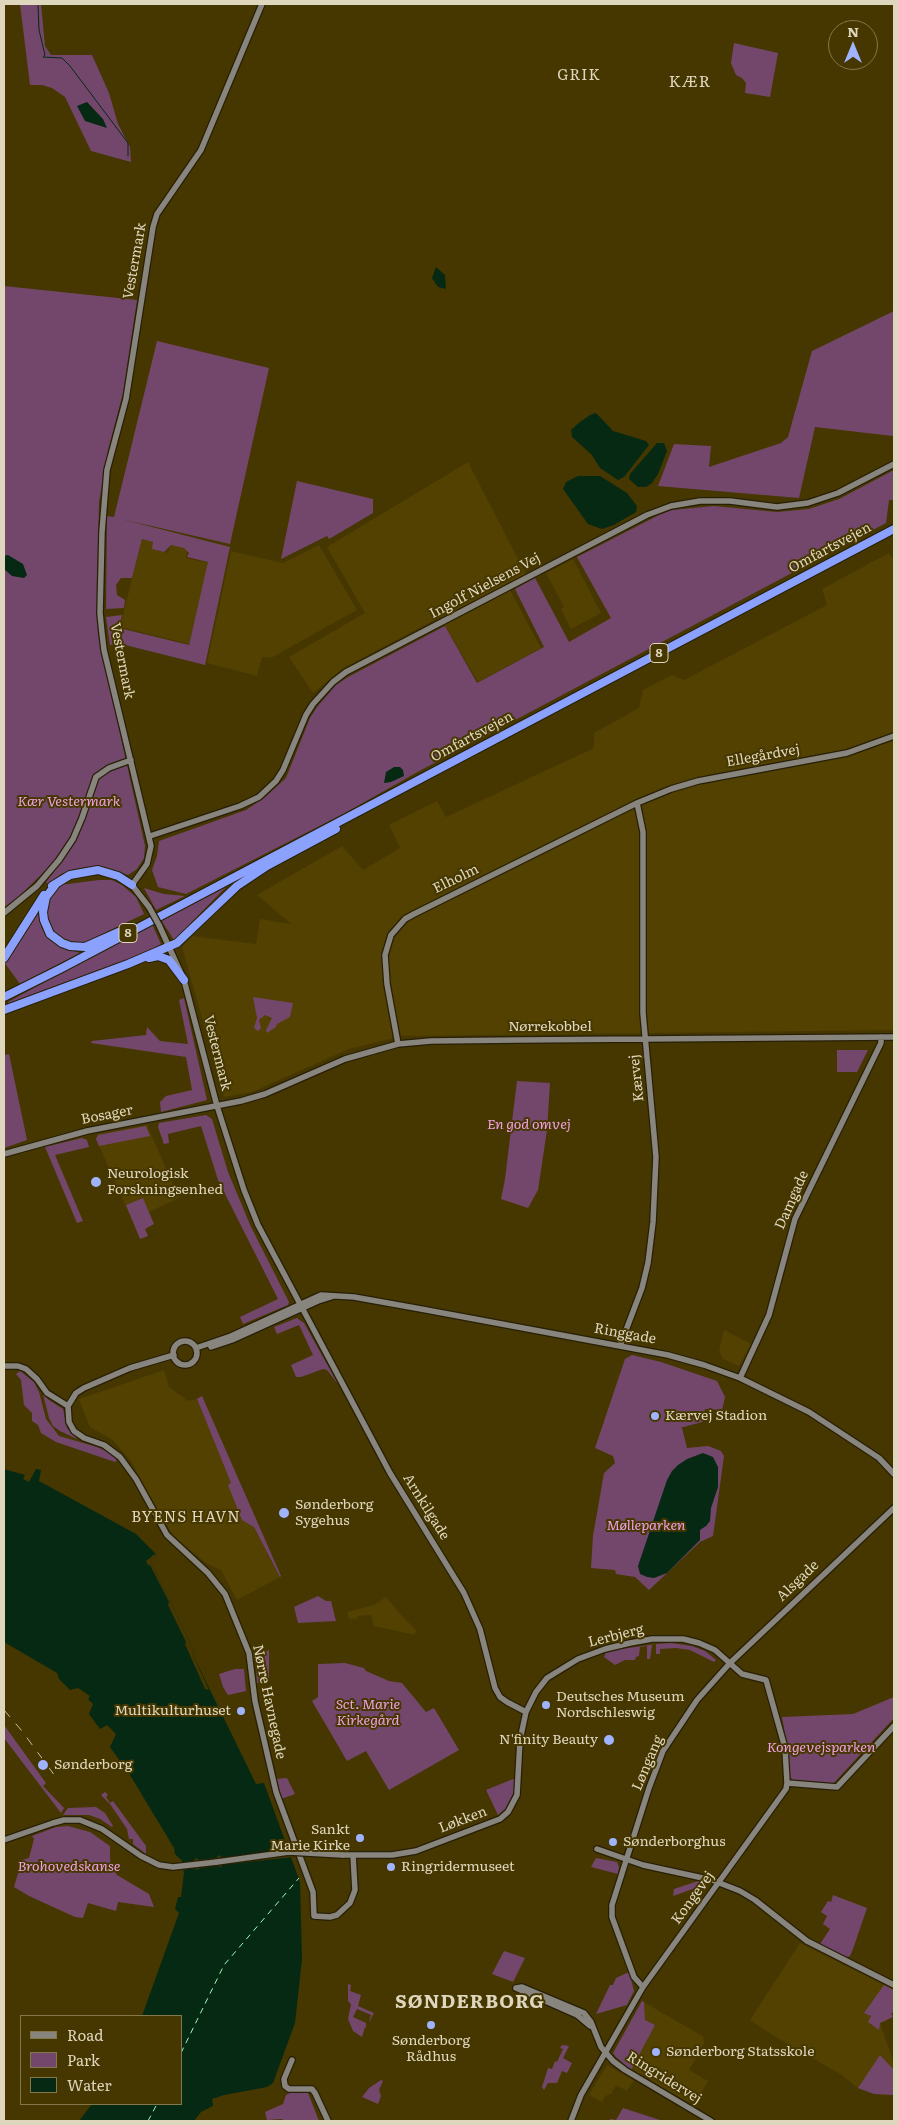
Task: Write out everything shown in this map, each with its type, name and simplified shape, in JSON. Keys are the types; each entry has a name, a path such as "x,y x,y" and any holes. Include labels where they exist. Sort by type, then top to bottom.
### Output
{"highway":[{"name":"Omfartsvejen","path":"62,968 894,529"},
{"path":"4,1010 170,947 177,943 225,896 250,878 424,777"},
{"path":"4,958 40,899 56,884 78,872 98,870 118,876 132,885"},
{"path":"56,884 46,897 44,904 46,927 56,939 70,946 77,947 92,945 161,911 193,898"},
{"path":"128,964 152,957 165,957 173,962 184,980"},
{"name":"8","path":"4,997 62,968"},
{"name":"8","path":"4,1000 62,968"}],"street":[{"name":"Vestermark","path":"262,4 202,150 157,214 126,399 107,470 102,532 100,612 104,650 150,836 151,854 147,864 132,885 159,925 184,980 217,1106 244,1190 258,1225 302,1306"},
{"name":"Ingolf Nielsens Vej","path":"150,836 240,806 258,797 276,781 284,770 306,715 313,704 333,682 346,672 647,516 671,506 700,501 730,501 777,507 808,503 838,493 894,464"},
{"name":"Ellegårdvej","path":"637,803 698,780 827,757 863,748 894,736"},
{"path":"4,913 37,886 59,860 82,818 96,777 109,768 131,760"},
{"name":"Kærvej","path":"620,1346 644,1281 648,1264 653,1229 656,1141 643,1013 643,832 637,803"},
{"name":"Elholm","path":"398,1044 385,963 386,946 391,935 401,923 414,914 637,803"},
{"name":"Damgade","path":"740,1378 769,1315 795,1219 881,1043 881,1037"},
{"name":"Nørrekobbel","path":"217,1106 265,1094 345,1059 398,1044 431,1041 894,1037"},
{"name":"Bosager","path":"4,1154 87,1131 217,1106"},
{"name":"Ringgade","path":"302,1306 320,1295 335,1295 668,1355 740,1378 809,1412 855,1440 894,1470"},
{"path":"196,1349 302,1306"},
{"name":"Arnkilgade","path":"302,1306 390,1473 440,1552 475,1614 495,1688 500,1697 506,1702 526,1712"},
{"path":"180,1342 191,1343 196,1349 196,1358 187,1364 177,1361 174,1355 175,1348 180,1342"},
{"path":"4,1366 18,1366 26,1369 38,1379 47,1393 68,1406 76,1393 84,1388 130,1368 174,1355"},
{"name":"Nørre Havnegade","path":"68,1406 69,1422 74,1431 84,1438 104,1445 120,1457 136,1479 167,1536 208,1572 225,1594 249,1652 255,1701 276,1792 313,1892 315,1902 314,1916 330,1917 337,1915 343,1911 352,1899 355,1884 353,1855"},
{"name":"Ringgade","path":"886,1465 894,1474"},
{"name":"Alsgade","path":"883,1517 894,1504"},
{"name":"Alsgade","path":"730,1663 894,1508"},
{"name":"Lerbjerg","path":"526,1712 536,1692 547,1678 578,1659 605,1649 652,1640 683,1639 707,1646 742,1674 766,1680"},
{"name":"Løngang","path":"643,1987 634,1977 611,1910 612,1901 628,1860 646,1797 663,1751 697,1700 730,1663"},
{"name":"Kongevej","path":"571,2121 581,2095 643,1987 784,1794 787,1783 785,1748 766,1680"},
{"name":"Løkken","path":"4,1840 53,1823 80,1820 102,1829 149,1861 173,1867 289,1852 392,1855 416,1851 500,1819 508,1812 518,1795 520,1738 526,1712"},
{"path":"787,1783 837,1788 894,1726"},
{"path":"597,1849 628,1860 720,1882 755,1900 814,1946 894,1985"},
{"path":"584,2017 516,1988 522,1987 584,2017 593,2029 605,2053"},
{"name":"Ringridervej","path":"605,2053 625,2070 711,2121"},
{"path":"292,2060 284,2079 285,2086 289,2089 312,2089 316,2093 328,2121"}],"shaded area":[{"path":"468,462 529,580 510,590 541,648 478,682 440,617 345,667 313,693 289,657 365,613 327,547"},
{"path":"142,539 155,542 153,549 168,553 171,543 188,547 186,558 209,563 189,644 120,627"},
{"path":"319,545 357,610 271,658 262,657 257,676 207,663 231,551 283,563"},
{"path":"889,553 894,561 894,1030 402,1036 349,1049 252,1092 224,1097 182,947 192,936 256,944 260,919 291,924 257,895 342,846 363,870 400,848 389,825 437,801 446,817 594,748 594,733 639,708 643,690 672,675 684,680 827,605 822,589"},
{"path":"573,559 601,613 571,629 561,609 564,607 546,573"},
{"path":"147,1125 179,1198 132,1220 96,1139 98,1134"},
{"path":"724,1330 751,1344 739,1366 723,1359 719,1350"},
{"path":"164,1370 169,1387 188,1401 197,1399 231,1483 280,1577 237,1600 221,1570 206,1563 174,1537 131,1461 113,1440 90,1427 79,1399"},
{"path":"386,1597 416,1630 415,1635 374,1626 371,1615 349,1619 347,1612 374,1605"},
{"path":"800,1943 894,1990 894,2012 891,2013 893,2017 880,2023 894,2063 894,2095 874,2094 858,2088 840,2074 750,2020"},
{"name":"Sønderborg Statsskole","path":"642,2001 704,2037 703,2040 705,2042 689,2070 708,2081 697,2100 688,2102 631,2070 613,2054"},
{"name":"Sønderborg Statsskole","path":"607,2065 634,2080 627,2091 616,2085 611,2094 605,2096 602,2102 589,2095"}],"green space":[{"path":"20,4 41,4 45,46 51,55 92,55 109,93 118,124 130,147 131,162 91,151 65,97 52,88 42,85 30,85"},
{"path":"734,43 778,53 770,97 745,93 746,83 736,75 731,63"},
{"name":"Kær Vestermark","path":"4,286 137,300 123,393 108,450 99,502 97,593 101,648 145,846 144,858 137,869 128,875 114,870 89,867 61,874 48,884 46,882 53,873 46,870 16,899 4,907"},
{"path":"894,311 894,439 893,436 815,427 799,498 658,486 674,444 711,446 709,467 781,443 788,437 812,351"},
{"path":"157,341 269,368 230,544 121,519 230,547 205,665 121,644 110,645 106,617 122,615 119,628 189,645 208,562 187,557 189,553 184,548 171,545 164,552 152,549 153,542 142,539 132,578 121,578 116,585 117,595 125,600 124,608 106,609 107,516 114,517"},
{"path":"894,470 894,500 889,500 886,523 421,770 345,813 186,894 158,887 152,870 157,856 159,841 246,810 264,798 286,778 310,718 317,707 336,685 348,677 445,626 477,683 544,647 515,589 535,578 569,642 611,618 577,557 672,510 714,506 777,512 809,509 839,499"},
{"path":"297,481 373,499 373,513 329,539 327,536 281,559"},
{"path":"112,880 122,885 136,897 144,914 83,943 71,942 59,936 52,930 46,919 46,905 53,892 60,885"},
{"path":"226,887 174,940 161,920"},
{"path":"144,888 164,894 185,896 156,910"},
{"path":"37,910 42,929 49,938 62,947 80,953 20,984 4,962"},
{"path":"152,924 161,944 149,952 9,1005 8,1002"},
{"path":"253,997 293,1003 290,1017 277,1024 276,1027 267,1033 266,1030 272,1018 265,1015 259,1020 261,1028 258,1031 254,1028 257,1018"},
{"path":"184,998 207,1100 161,1112 160,1102 166,1096 192,1090 186,1057 91,1043 92,1041 146,1035 147,1027 160,1041 188,1044 179,1000"},
{"path":"837,1050 868,1050 857,1072 837,1072"},
{"path":"9,1054 27,1140 4,1148 4,1055"},
{"name":"En god omvej","path":"517,1081 550,1083 547,1130 538,1190 528,1208 501,1199"},
{"path":"206,1115 212,1119 228,1172 251,1227 289,1302 288,1305 243,1324 240,1317 278,1299 218,1180 201,1126 168,1134 169,1143 164,1144 158,1127 159,1123"},
{"path":"146,1126 150,1136 99,1146 96,1139 98,1135"},
{"path":"82,1138 87,1140 89,1147 55,1155 83,1221 77,1223 45,1147"},
{"path":"143,1198 154,1224 145,1229 148,1236 140,1239 126,1205"},
{"path":"297,1318 304,1323 338,1384 327,1370 323,1369 296,1377 291,1365 313,1355 299,1325 277,1334 274,1327"},
{"name":"Mølleparken","path":"632,1355 661,1362 717,1381 725,1397 722,1410 705,1409 702,1422 680,1428 682,1428 687,1448 708,1446 721,1451 724,1456 713,1536 700,1542 649,1590 635,1577 616,1574 615,1570 591,1568 593,1536 604,1473 615,1463 613,1456 595,1448 625,1359"},
{"path":"20,1371 34,1382 39,1392 46,1419 59,1436 97,1447 108,1452 117,1460 115,1462 56,1442 41,1433 38,1425 32,1421 32,1413 24,1405 21,1380 16,1374"},
{"path":"43,1394 63,1409 67,1428 77,1439 53,1426"},
{"path":"202,1396 280,1577 254,1527 242,1520 228,1485 231,1483 197,1399"},
{"path":"318,1596 326,1601 331,1601 336,1621 298,1623 294,1607"},
{"path":"671,1643 692,1646 705,1651 716,1660 714,1662 690,1650 676,1648 660,1649 660,1654 656,1654 656,1644"},
{"path":"655,1644 652,1645 650,1659 647,1659 647,1646 640,1647 639,1656 635,1660 625,1660 615,1665 604,1657 606,1653 621,1649"},
{"path":"269,1650 269,1682 257,1683 255,1656"},
{"name":"Sct. Marie Kirkegård","path":"345,1663 364,1668 366,1671 389,1681 402,1683 426,1712 434,1708 459,1750 389,1790 366,1751 347,1761 312,1701 318,1697 318,1664"},
{"path":"235,1669 244,1669 246,1691 228,1695 219,1674"},
{"name":"Kongevejsparken","path":"894,1697 894,1718 831,1786 793,1780 790,1777 782,1717 853,1714"},
{"path":"4,1725 46,1783 43,1786 64,1808 61,1813 4,1738"},
{"path":"287,1778 295,1794 281,1799 276,1779"},
{"path":"513,1779 515,1780 514,1792 505,1809 498,1815 486,1790"},
{"path":"105,1792 110,1803 113,1801 146,1846 146,1854 133,1844 133,1839 129,1839 127,1829 110,1804 101,1795"},
{"path":"96,1807 105,1813 112,1827 100,1819 89,1815 63,1815 68,1808"},
{"name":"Brohovedskanse","path":"68,1826 90,1832 110,1846 112,1868 117,1875 149,1894 154,1907 118,1902 116,1911 88,1903 83,1918 75,1917 14,1887 22,1860 29,1858 34,1839 32,1836 56,1827"},
{"path":"596,1858 617,1862 619,1867 618,1874 591,1867"},
{"path":"698,1881 707,1884 673,1896 674,1889"},
{"path":"833,1895 867,1908 850,1956 846,1957 820,1944 830,1929 823,1924 827,1916 821,1912 828,1901 831,1902"},
{"path":"504,1951 525,1958 513,1982 492,1974"},
{"path":"629,1972 634,1991 627,2005 596,2014 610,1985 613,1985 616,1978"},
{"path":"348,1984 351,1985 350,1991 361,1995 358,2006 374,2013 369,2022 371,2015 357,2009 353,2017 366,2023 362,2037 353,2031 348,2019 351,2004 348,2001"},
{"path":"884,1985 894,1990 894,2012 891,2013 893,2017 880,2023 879,2030 868,2022 871,2016 864,2013"},
{"path":"642,2001 644,2002 645,2020 655,2025 631,2070 613,2053"},
{"path":"562,2045 569,2046 563,2058 572,2063 567,2073 562,2071 557,2083 548,2083 544,2090 542,2087 548,2068 552,2069 555,2061 557,2062 563,2049 560,2048"},
{"path":"880,2055 894,2070 894,2095 874,2094 858,2088"},
{"path":"381,2080 383,2081 379,2090 381,2096 378,2104 362,2097 369,2088"},
{"path":"290,2093 308,2093 319,2121 267,2120 265,2112 283,2104 286,2095"},
{"path":"623,2108 663,2121 609,2121 610,2119 616,2120"}],"water":[{"path":"87,102 103,119 107,128 85,121 77,106"},
{"path":"436,267 445,275 446,289 438,287 432,278"},
{"path":"596,413 613,431 646,441 649,445 624,477 618,480 600,468 592,455 572,437 571,430 590,415"},
{"path":"657,443 664,443 667,451 658,474 652,483 646,487 638,487 629,479 630,474"},
{"path":"578,476 600,476 627,493 637,506 636,512 614,525 602,529 588,524 563,489 566,482"},
{"path":"8,555 23,564 27,575 24,578 12,576 4,569 4,556"},
{"path":"394,767 400,767 403,770 404,776 384,783 386,772"},
{"path":"703,1453 713,1457 718,1467 718,1487 711,1508 710,1521 700,1530 700,1540 667,1573 654,1578 640,1574 638,1566 667,1480 678,1465 687,1459"},
{"path":"4,1469 25,1475 23,1479 29,1482 36,1469 41,1470 39,1481 136,1534 157,1555 150,1561 195,1652 192,1653 256,1784 264,1783 300,1882 302,1959 295,2023 273,2083 267,2087 212,2099 213,2106 201,2112 194,2121 79,2121 91,2105 182,2105 182,2015 142,2015 179,1913 175,1909 178,1897 181,1897 184,1873 182,1861 175,1854 174,1848 130,1775 110,1747 116,1734 107,1725 100,1729 89,1714 93,1704 88,1699 90,1696 78,1688 70,1690 59,1679 57,1673 4,1642"}],"pier":[{"path":"155,1554 157,1555 150,1561 195,1652 192,1653 209,1690 205,1689 185,1644 186,1642 168,1605 169,1602 150,1565 146,1561"},
{"path":"290,1850 293,1857 222,1865 221,1867 200,1868 197,1870 194,1868 181,1870 180,1863 193,1861 196,1858 199,1860 216,1858 219,1855 222,1858"}],"waterway":[{"path":"38,4 39,30 45,55 43,57 62,58 70,66 128,143 128,156"}],"ferry route":[{"path":"182,2051 224,1965 299,1878"},
{"path":"148,2121 156,2105"}],"railway":[{"path":"4,1710 55,1776"}],"place":[{"name":"Neurologisk Forskningsenhed","path":"96,1182"},
{"name":"Kærvej Stadion","path":"655,1416"},
{"name":"Sønderborg Sygehus","path":"284,1513"},
{"name":"Deutsches Museum Nordschleswig","path":"546,1705"},
{"name":"Multikulturhuset","path":"241,1711"},
{"name":"N'finity Beauty","path":"609,1740"},
{"name":"Sønderborg","path":"43,1765"},
{"name":"Sankt Marie Kirke","path":"360,1838"},
{"name":"Sønderborghus","path":"613,1842"},
{"name":"Ringridermuseet","path":"391,1867"},
{"name":"Sønderborg Rådhus","path":"431,2025"},
{"name":"Sønderborg Statsskole","path":"656,2052"}],"district":[{"name":"GRIK","path":"579,76"},
{"name":"KÆR","path":"690,82"},
{"name":"BYENS HAVN","path":"186,1518"},
{"name":"SØNDERBORG","path":"470,2002"}]}
